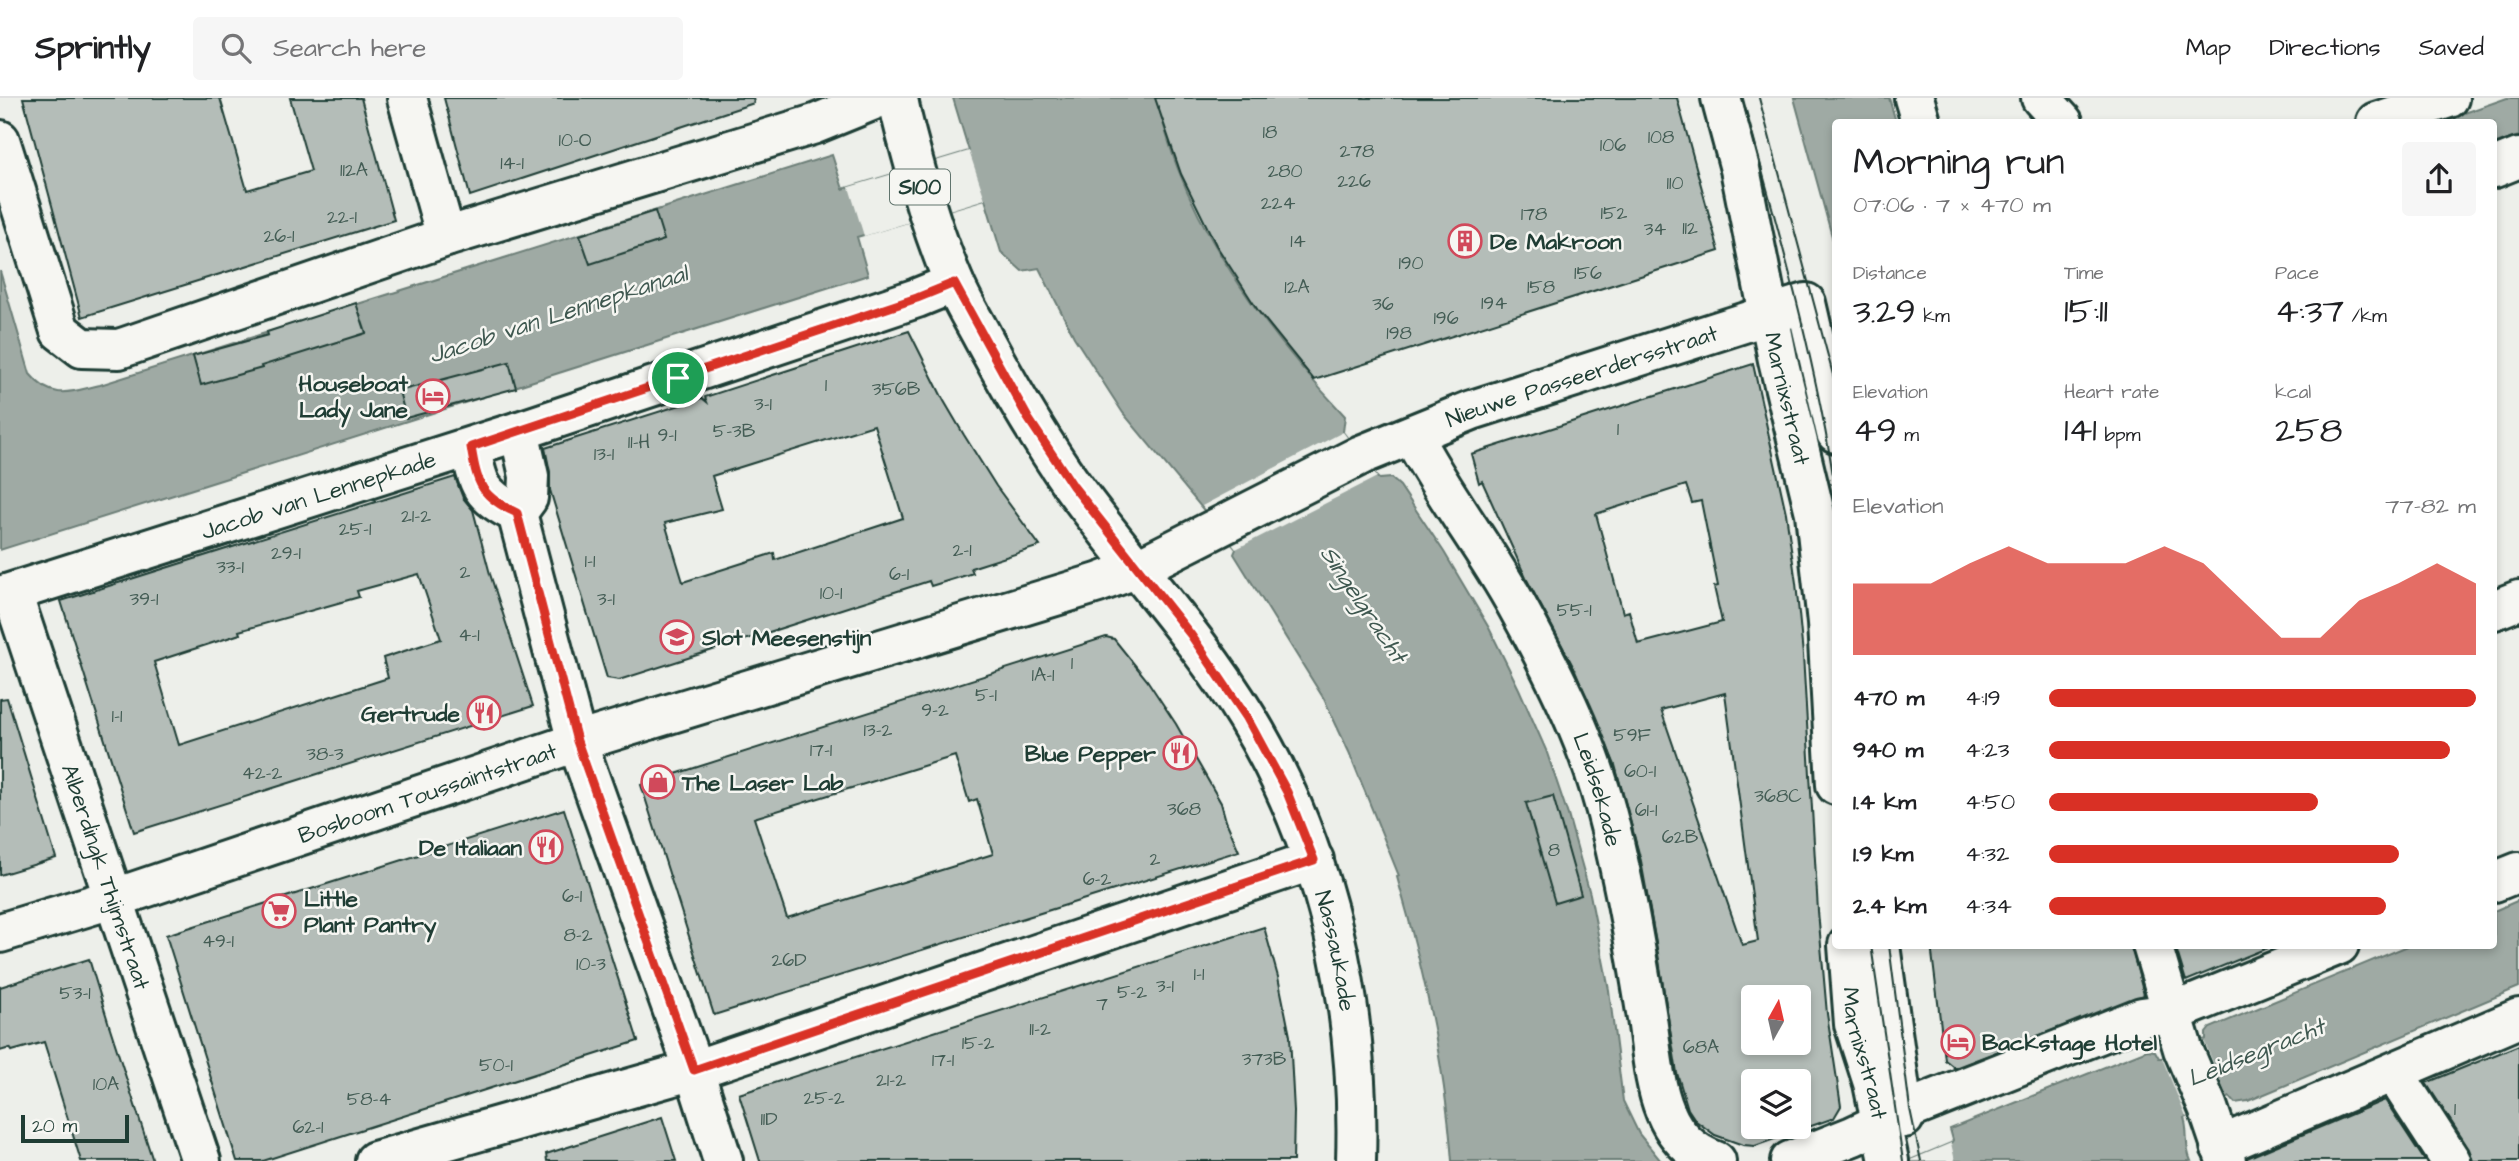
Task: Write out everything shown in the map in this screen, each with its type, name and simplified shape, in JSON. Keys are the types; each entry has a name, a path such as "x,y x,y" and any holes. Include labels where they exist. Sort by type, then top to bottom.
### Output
{"street":[{"path":"407,98 446,237"},
{"name":"Marnixstraat","path":"1721,98 1741,169 1768,314 1805,467 1821,554 1832,686"},
{"path":"1914,98 1920,119"},
{"path":"2041,98 2060,119"},
{"path":"2385,119 2449,98"},
{"path":"0,140 60,331 82,348 119,349 446,237 892,101"},
{"name":"Nassaukade","path":"892,101 951,274 1028,418 1073,486 1191,635 1247,718 1287,792 1314,860 1342,967 1354,1066 1356,1161"},
{"path":"2497,166 2519,158"},
{"name":"Jacob van Lennepkade","path":"6,595 471,447 917,298 951,274"},
{"name":"Marnixstraat","path":"1806,303 1832,403"},
{"name":"Nieuwe Passeerdersstraat","path":"1219,527 1361,455 1472,410 1806,303"},
{"path":"1790,411 1832,411"},
{"path":"517,513 528,498 529,476 519,431"},
{"name":"Leidsekade","path":"1412,435 1517,606 1588,754 1611,832 1627,904 1656,1087 1668,1119 1685,1144 1704,1157 1716,1161"},
{"path":"471,447 481,490 496,504 517,513"},
{"path":"517,513 577,741 694,1070 723,1161"},
{"name":"Bosboom Toussaintstraat","path":"0,933 112,899 577,741 1058,596 1138,568 1219,527"},
{"name":"Alberdingk Thijmstraat","path":"6,595 201,1161"},
{"path":"2497,609 2519,600"},
{"path":"375,1161 694,1070 1314,860"},
{"path":"2497,881 2519,872"},
{"name":"Marnixstraat","path":"1848,949 1854,1024 1873,1083 1893,1117"},
{"name":"Marnixstraat","path":"1880,949 1893,1117 1904,1160"},
{"path":"2153,949 2183,1049 2208,1108 2223,1154 2394,1073 2519,1018"},
{"path":"1790,1161 2143,1017 2172,1013 2329,949"},
{"path":"2394,1073 2451,1161"}],"water":[{"path":"953,98 1156,98 1178,169 1192,202 1229,268 1296,361 1345,416 1343,432 1377,477 1391,478 1400,486 1444,552 1489,628 1519,689 1546,750 1590,894 1609,990 1623,1101 1639,1134 1661,1161 1452,1161 1439,1053 1416,947 1397,877 1399,876 1349,752 1324,699 1234,554 1236,549 1123,413 1074,337 1039,268 1022,271 1001,252 985,199 857,237 868,275 0,550 0,271 30,374 46,388 70,392 100,385 832,155 843,189 969,151"},
{"path":"1794,98 1889,98 1895,119 1832,119 1832,236"},
{"path":"2507,98 2519,98 2519,136 2497,144 2497,119 2448,119"},
{"name":"Leidsegracht","path":"2519,900 2519,987 2248,1101 2235,1103 2230,1097 2184,1118 2191,1161 1908,1161 1951,1143 1953,1140 1950,1129 2147,1050 2155,1051 2159,1058 2162,1058 2206,1039 2210,1028 2400,949 2497,949 2497,910"}],"pier":[{"path":"969,151 985,199 864,236 849,187"},
{"path":"1343,432 1377,477 1236,549 1202,506"},
{"path":"2204,1040 2228,1099 2186,1117 2162,1058"},
{"path":"1951,1143 1955,1161 1908,1161 1920,1156"}],"building":[{"path":"23,98 220,98 247,190 311,171 290,98 361,98 394,220 82,317"},
{"path":"444,98 753,98 754,103 470,196"},
{"name":"De Makroon","path":"1155,98 1677,98 1719,251 1314,380 1259,312 1216,245 1181,174"},
{"path":"655,211 664,240 590,264 580,235"},
{"path":"356,303 366,333 261,366 262,368 201,385 193,356 268,335 267,332"},
{"path":"909,331 964,435 996,486 1040,546 971,568 973,573 931,586 929,581 619,680 607,678 550,490 550,472 545,448 702,398 707,402 705,397","holes":["874,425 903,518 775,560 774,553 683,582 665,523 722,509 712,476"]},
{"path":"509,362 516,388 406,418 399,391"},
{"path":"1753,364 1786,513 1796,583 1803,655 1818,911 1827,1014 1841,1106 1834,1118 1811,1126 1811,1069 1741,1069 1741,1139 1775,1139 1755,1146 1743,1145 1715,1135 1696,1121 1688,1109 1677,1073 1641,861 1615,765 1575,670 1526,578 1482,481 1479,483 1471,454","holes":["1686,485 1692,503 1701,501 1718,586 1714,587 1722,622 1638,644 1629,611 1623,613 1596,514","1725,693 1758,941 1742,945 1661,710"]},
{"path":"455,477 463,498 473,510 490,574 533,706 134,832 61,601","holes":["419,574 441,639 383,658 388,678 179,745 154,662 240,634 239,631 359,597 357,591"]},
{"path":"1106,637 1114,639 1147,680 1176,724 1221,803 1239,851 714,1015 641,785","holes":["955,756 969,802 977,799 993,854 787,918 754,818"]},
{"path":"7,698 56,858 0,875 0,699"},
{"path":"1553,796 1581,895 1555,903 1526,803"},
{"path":"564,809 638,1041 263,1161 237,1161 166,935"},
{"path":"1264,927 1290,1036 1294,1111 1293,1161 760,1161 739,1094"},
{"path":"1931,949 2132,949 2144,995 1955,1068 1945,1060"},
{"path":"2176,949 2265,949 2186,981"},
{"path":"89,959 153,1161 81,1161 44,1042 12,1051 10,1048 0,1051 0,987"},
{"path":"2519,1045 2519,1161 2473,1161 2469,1149 2426,1083"},
{"path":"2385,1100 2425,1161 2247,1161 2247,1158"},
{"path":"662,1117 676,1161 547,1161 546,1154"}],"tram line":[{"path":"1742,98 1807,344 1832,469"},
{"path":"1759,98 1832,371"},
{"path":"1872,949 1903,1161"},
{"path":"1890,949 1910,1109 1921,1161"}],"place":[{"name":"De Makroon","path":"1465,241"},
{"name":"Houseboat Lady Jane","path":"433,396"},
{"name":"Slot Meesenstijn","path":"677,637"},
{"name":"Gertrude","path":"484,713"},
{"name":"Blue Pepper","path":"1180,753"},
{"name":"The Laser Lab","path":"658,782"},
{"name":"De Italiaan","path":"546,847"},
{"name":"Little Plant Pantry","path":"279,911"},
{"name":"Backstage Hotel","path":"1958,1042"}],"route":[{"path":"954,283 1028,418 1073,486 1191,635 1247,718 1287,792 1314,860 694,1070 577,741 517,513 496,504 481,490 471,447 678,378 917,298 954,283"}],"water label":[{"name":"Jacob van Lennepkanaal","path":"558,314"},
{"name":"Singelgracht","path":"1364,604"}]}
